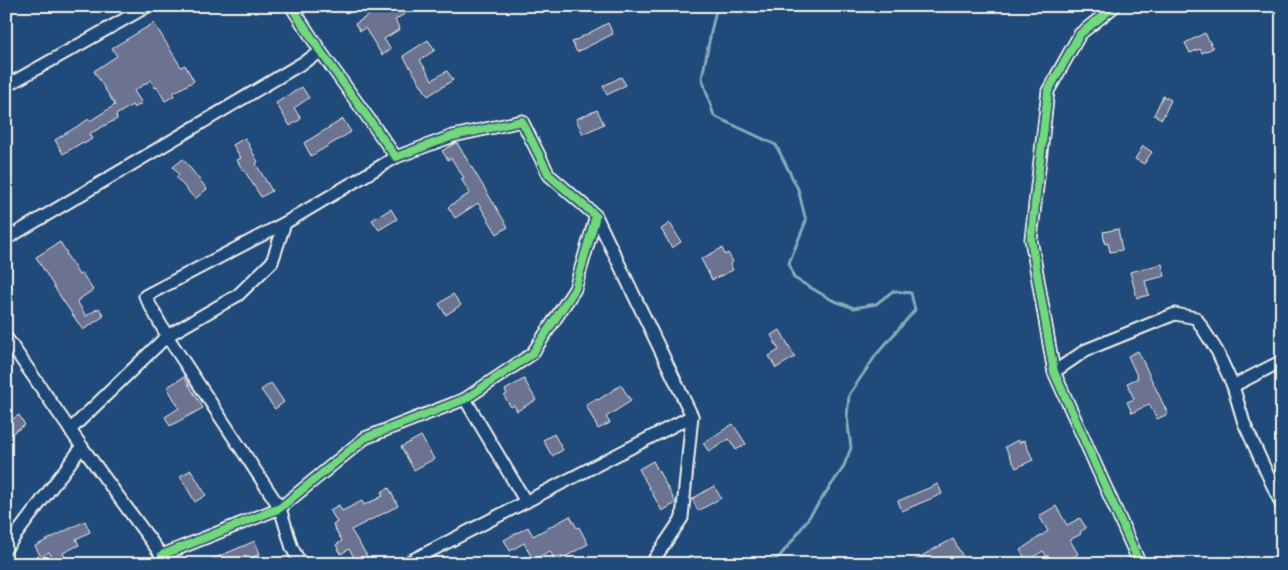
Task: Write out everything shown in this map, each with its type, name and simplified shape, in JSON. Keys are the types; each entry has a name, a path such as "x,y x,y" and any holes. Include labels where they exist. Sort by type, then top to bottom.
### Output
{"street":[{"path":"6,86 148,6"},
{"path":"291,6 321,52 396,157"},
{"path":"1115,6 1080,34 1048,91 1031,239 1054,372 1140,564"},
{"path":"6,239 321,52"},
{"path":"301,564 292,548 280,508 167,336 145,296 284,223 396,157 453,136 522,120 549,175 596,216 692,416 682,518 651,564"},
{"path":"6,336 82,447 165,559 280,508 365,438 465,400 532,354 575,289 596,216"},
{"path":"70,430 167,336 238,295 272,262 284,223"},
{"path":"1054,372 1086,350 1175,314 1196,318 1217,350 1233,386 1244,423 1282,506"},
{"path":"1233,386 1282,361"},
{"path":"465,400 526,502"},
{"path":"405,564 692,416"},
{"path":"6,548 82,447"}],"building":[{"path":"383,6 417,6 395,20 400,29 384,39 391,49 382,55 365,28 360,31 355,24"},
{"path":"154,23 181,67 185,65 194,81 173,93 174,96 165,101 151,80 134,91 142,103 134,108 132,105 116,115 117,119 89,134 92,139 63,154 55,140 115,105 94,71 117,56 112,48"},
{"path":"608,23 613,34 577,52 572,42"},
{"path":"1205,33 1213,48 1202,53 1200,49 1190,53 1185,43"},
{"path":"428,40 435,50 420,60 432,80 447,71 453,80 428,96 403,56"},
{"path":"621,77 626,85 607,95 603,86"},
{"path":"302,87 309,98 294,108 301,119 290,126 276,103"},
{"path":"1163,96 1171,100 1162,119 1154,115"},
{"path":"597,110 604,124 583,134 576,119"},
{"path":"343,119 351,132 311,156 304,143"},
{"path":"245,138 258,162 256,164 272,191 261,197 237,160 241,158 233,145"},
{"path":"457,143 508,227 497,234 478,203 455,218 448,207 470,193 461,179 464,178 451,158 448,160 442,151"},
{"path":"1143,146 1152,152 1144,164 1135,159"},
{"path":"183,159 207,189 195,199 176,177 179,175 173,167"},
{"path":"391,209 397,219 379,230 372,220"},
{"path":"670,223 681,242 672,248 661,229"},
{"path":"1118,229 1122,250 1110,252 1108,243 1105,244 1103,232"},
{"path":"60,242 79,275 82,273 93,290 77,301 86,316 99,308 104,316 83,330 36,257"},
{"path":"722,248 725,255 728,253 733,262 730,264 733,270 712,280 701,259"},
{"path":"1162,264 1165,276 1145,281 1149,295 1137,298 1130,272"},
{"path":"453,294 461,305 446,315 439,304"},
{"path":"780,330 795,357 776,368 769,356 779,350 771,335"},
{"path":"1138,351 1168,414 1157,419 1149,404 1132,413 1127,402 1134,399 1127,383 1138,378 1128,356"},
{"path":"184,377 203,408 170,426 165,417 179,408 167,387"},
{"path":"524,379 536,400 517,411 514,405 511,407 504,396 507,394 505,390"},
{"path":"271,383 284,402 275,409 261,390"},
{"path":"621,385 631,401 606,417 610,423 598,429 586,405 598,400"},
{"path":"19,415 25,425 6,437 6,423"},
{"path":"733,424 746,444 736,450 729,439 709,452 703,443"},
{"path":"554,434 563,450 552,456 543,440"},
{"path":"421,436 434,459 414,470 401,447"},
{"path":"1018,440 1019,443 1024,440 1033,460 1016,468 1005,447"},
{"path":"653,461 676,503 662,511 639,469"},
{"path":"191,470 206,495 195,502 180,476"},
{"path":"938,484 942,494 902,511 898,501"},
{"path":"714,486 721,498 698,511 692,499"},
{"path":"389,488 398,506 351,530 372,564 358,564 349,549 341,554 336,545 342,541 333,525 337,522 330,510 339,505 342,511 362,501 364,505 383,496 381,492"},
{"path":"1056,506 1067,525 1080,518 1086,528 1080,532 1081,534 1070,540 1078,554 1062,564 1052,564 1043,551 1027,561 1020,550 1048,531 1039,516"},
{"path":"570,516 577,528 579,527 588,544 556,562 550,551 533,560 524,543 510,551 504,540 528,527 533,536"},
{"path":"85,521 90,532 76,539 79,545 63,553 66,559 55,564 49,552 41,557 35,546"},
{"path":"953,539 967,564 907,564 936,548"},
{"path":"255,541 260,554 236,564 201,564"}],"waterway":[{"path":"717,6 702,78 714,116 776,145 798,189 806,221 789,263 794,278 832,300 854,308 876,304 893,291 911,293 915,310 876,355 849,395 847,417 851,448 843,468 796,536 780,556 767,564"}],"cycle path":[{"path":"162,555 280,508 365,438 465,399 532,354 575,289 596,216 549,175 522,121 453,136 396,157 321,52 291,6"},
{"path":"1115,6 1080,34 1048,91 1031,239 1054,372 1140,564"}]}
